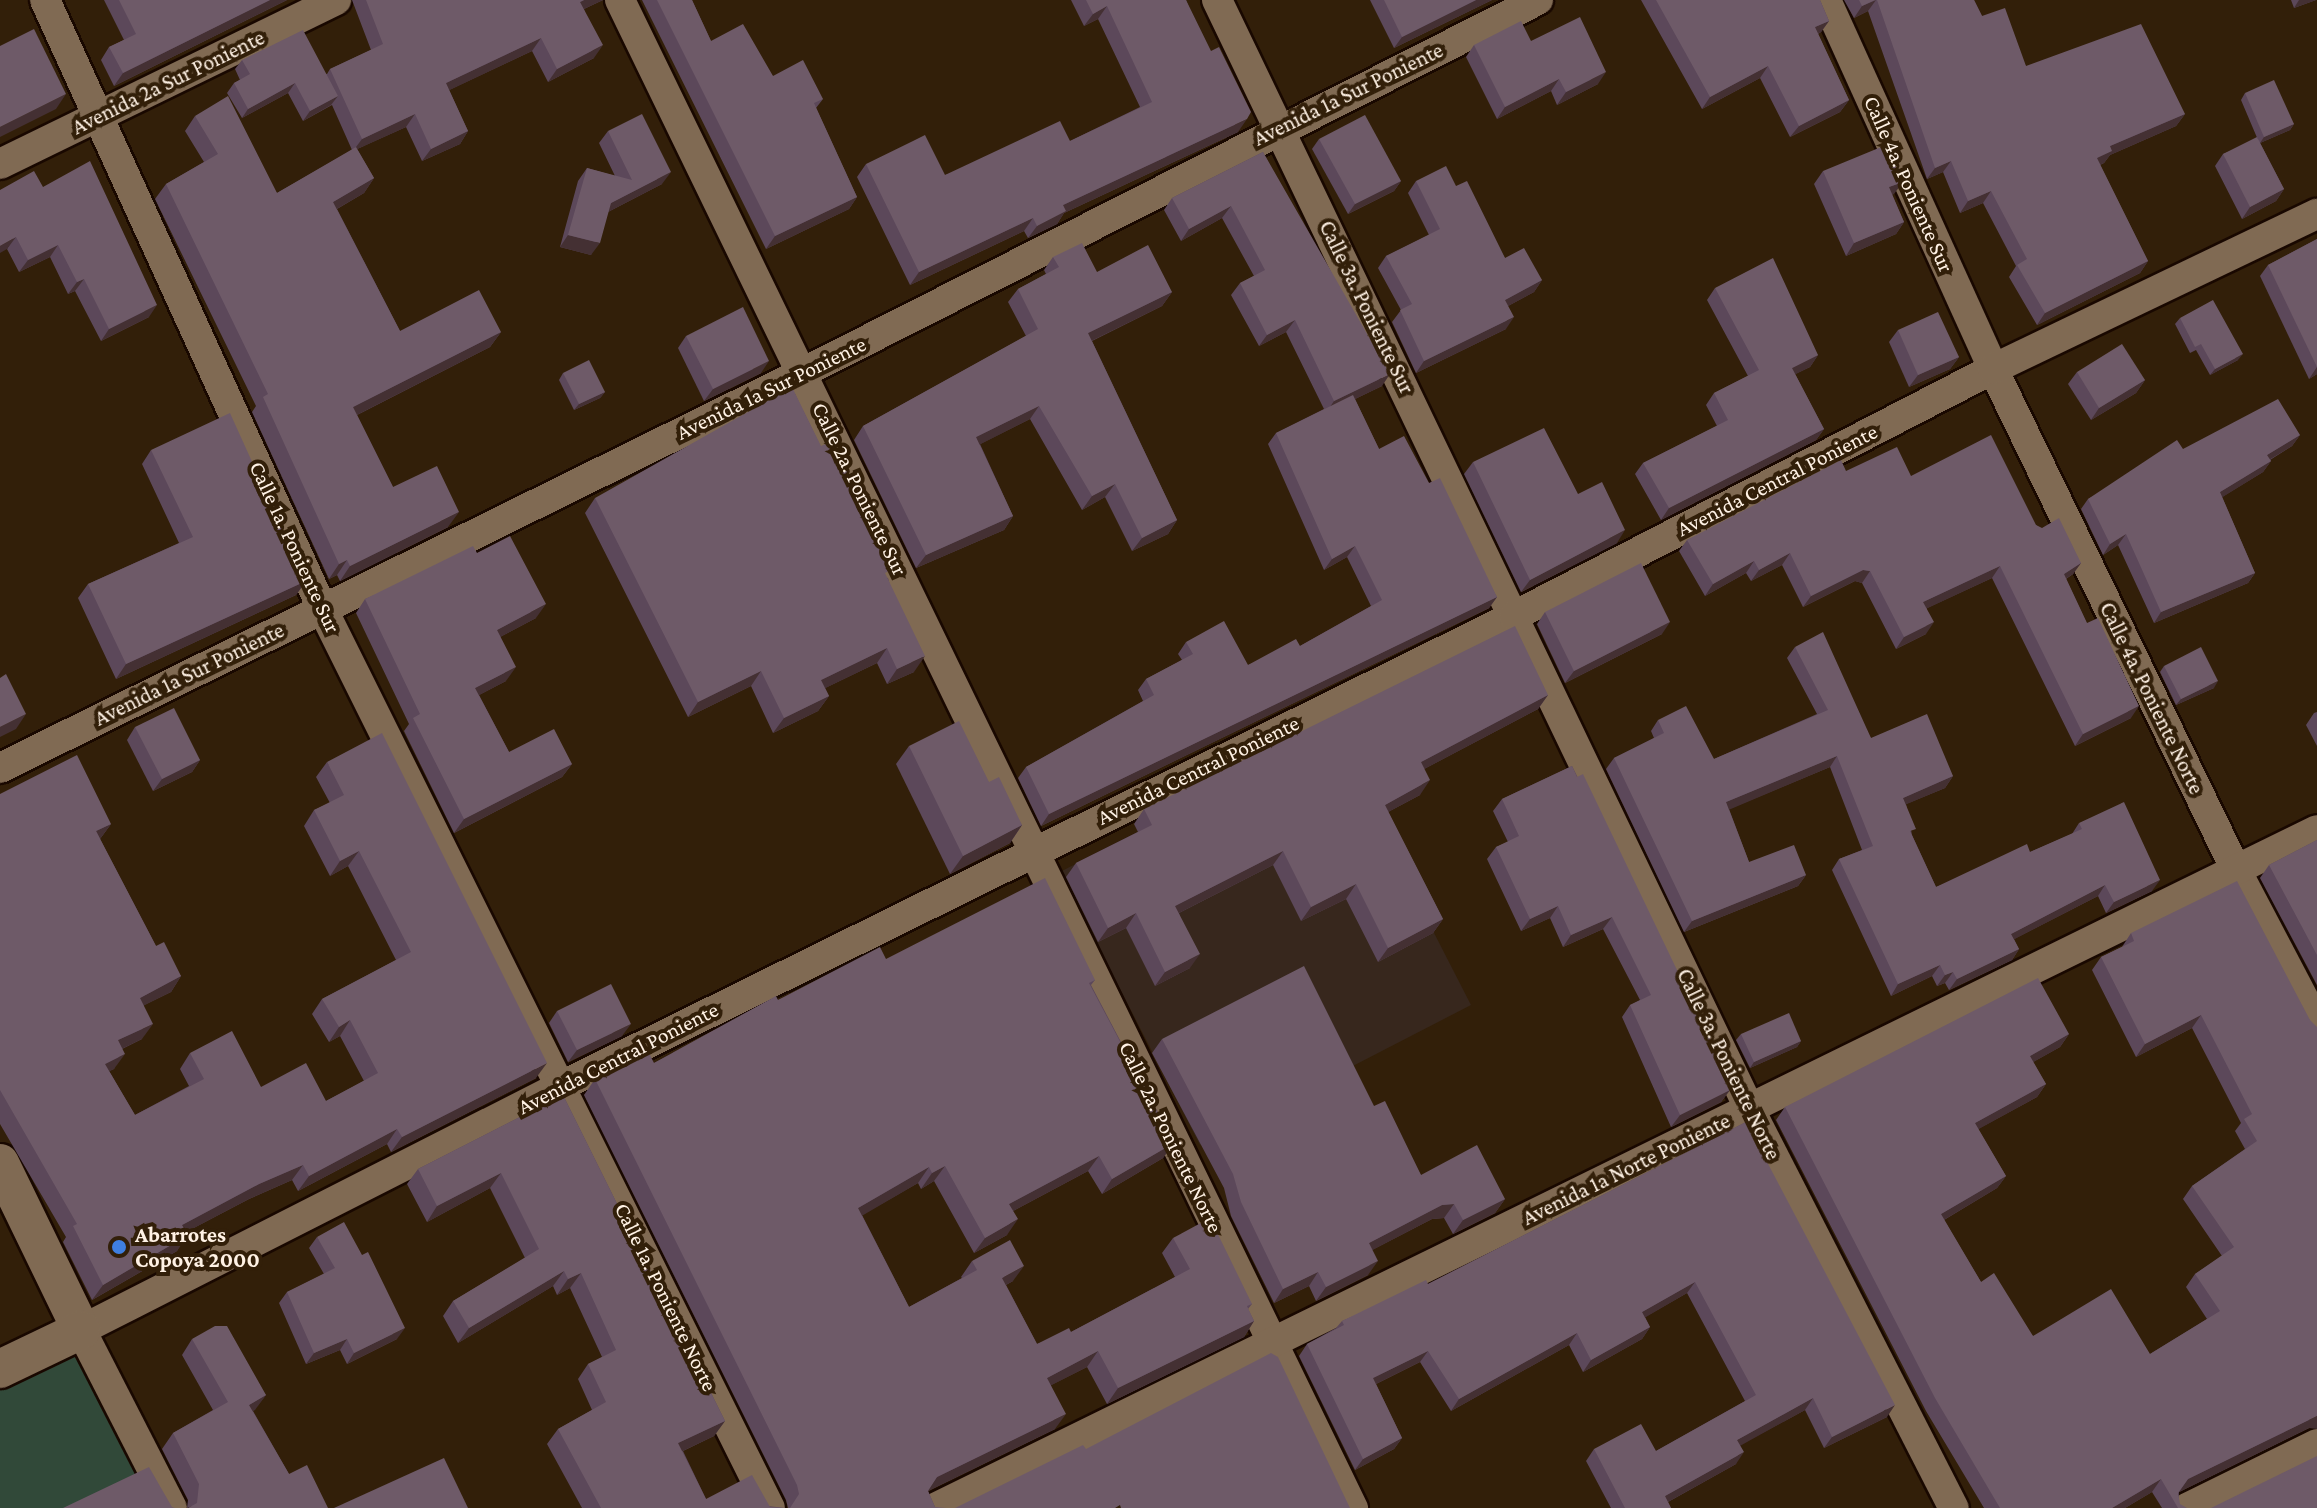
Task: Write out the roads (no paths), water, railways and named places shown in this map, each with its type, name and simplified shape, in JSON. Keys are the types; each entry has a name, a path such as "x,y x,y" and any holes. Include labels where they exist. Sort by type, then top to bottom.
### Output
{"street":[{"name":"Calle 1a. Poniente Sur","path":"45,0 322,608 563,1085"},
{"name":"Avenida 2a Sur Poniente","path":"0,164 336,0"},
{"name":"Calle 2a. Poniente Sur","path":"620,0 804,372 1034,851"},
{"name":"Calle 3a. Poniente Sur","path":"1217,0 1514,616"},
{"name":"Avenida 1a Sur Poniente","path":"0,768 804,372 1280,127 1538,0"},
{"name":"Calle 4a. Poniente Sur","path":"1826,0 1993,369"},
{"name":"Avenida Central Poniente","path":"81,1330 563,1085 1514,616 1993,369 2317,214"},
{"name":"Calle 4a. Poniente Norte","path":"1993,369 2236,870 2317,1024"},
{"name":"Calle 3a. Poniente Norte","path":"1514,616 1749,1108 1954,1508"},
{"name":"Avenida 1a Norte Poniente","path":"935,1508 2317,830"},
{"name":"Calle 2a. Poniente Norte","path":"1034,851 1270,1343 1353,1508"},
{"name":"Calle 1a. Poniente Norte","path":"563,1085 770,1508"},
{"path":"0,1163 172,1508"},
{"path":"0,1369 81,1330"},
{"path":"2187,1508 2317,1444"}],"place":[{"name":"Abarrotes Copoya 2000","path":"119,1247"}]}
